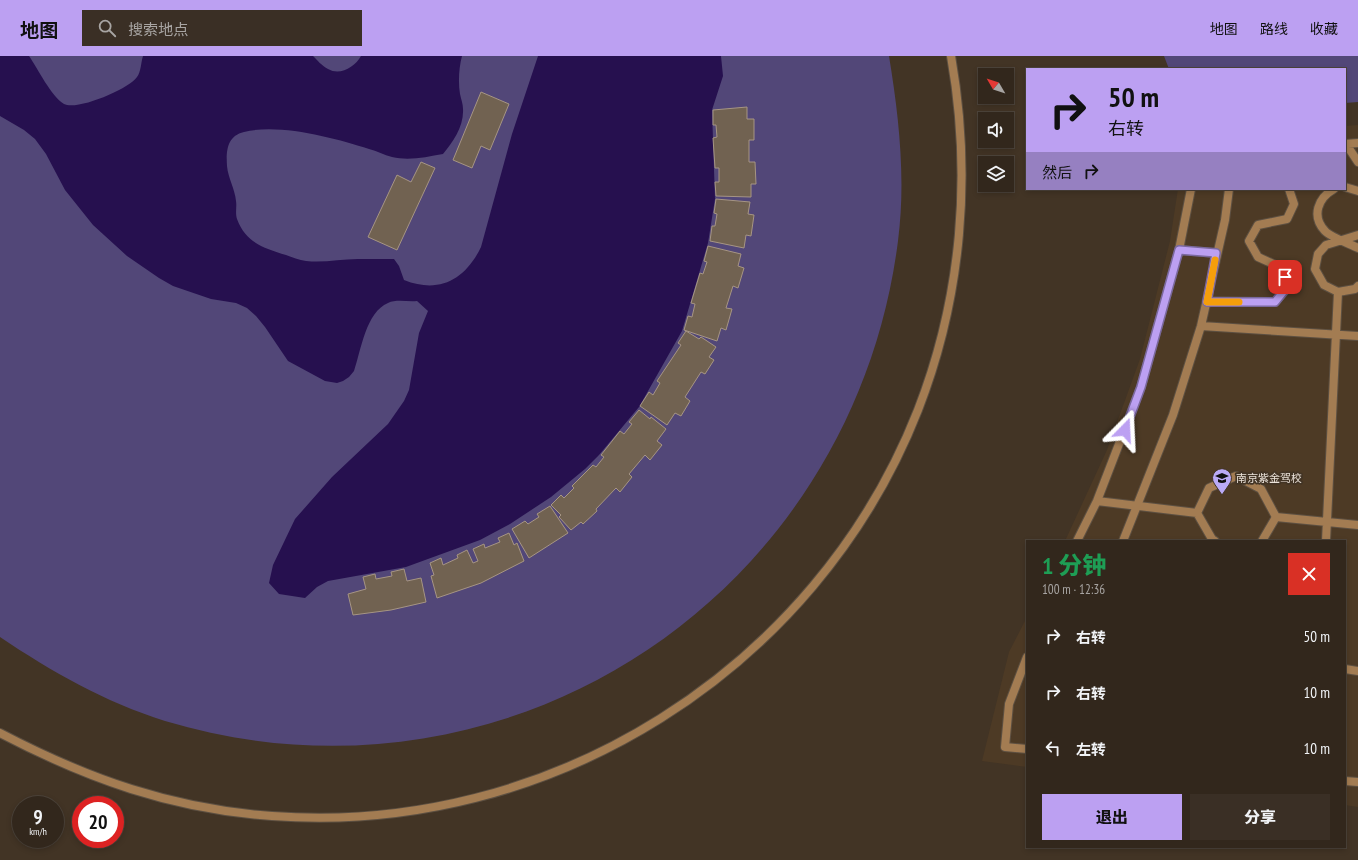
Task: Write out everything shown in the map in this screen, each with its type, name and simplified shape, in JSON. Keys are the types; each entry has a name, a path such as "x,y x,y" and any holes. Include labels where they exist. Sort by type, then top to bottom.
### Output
{"lane":[{"path":"0,732 42,755 86,774 131,790 178,802 224,811 272,816 320,818 368,816 416,811 463,802 509,789 547,776 599,754 682,706 757,646 791,612 822,575 850,537 876,496 898,454 918,410 946,319 955,272 960,224 962,176 961,129 951,56"},
{"path":"1346,144 1358,143"},
{"path":"1346,145 1358,162"},
{"path":"1346,187 1358,191"},
{"path":"1078,540 1097,501 1141,387 1179,250 1191,190"},
{"path":"1123,540 1173,415 1200,326 1207,302 1216,253 1225,220 1229,190"},
{"path":"1207,302 1275,302 1288,286 1282,268 1258,257 1249,241 1258,225 1287,219 1294,204 1289,190"},
{"path":"1332,190 1326,193 1318,205 1318,219 1325,231 1358,248"},
{"path":"1358,235 1341,239 1326,245 1318,254 1315,269 1324,285 1338,292 1355,289 1358,286"},
{"path":"1179,250 1216,253"},
{"path":"1326,540 1338,292"},
{"path":"1200,326 1358,336"},
{"path":"1197,513 1209,488 1236,476 1261,489 1276,517"},
{"path":"1097,501 1197,513"},
{"path":"1197,513 1214,540"},
{"path":"1276,517 1358,525"},
{"path":"1263,540 1276,517"},
{"path":"1026,659 1010,704 1005,746 1026,749"},
{"path":"1346,669 1358,671"},
{"path":"1346,781 1358,782"}],"shaded area":[{"path":"0,56 889,56 896,102 900,148 900,218 898,241 868,367 813,480 737,576 644,652 536,708 418,739 293,744 165,721 121,705 80,685 39,662 0,637"},
{"path":"0,56 29,56 54,95 64,104 71,105 91,102 102,98 114,93 132,82 138,75 143,56 313,56 326,68 333,71 342,71 355,64 361,56 462,56 459,80 463,107 462,122 454,139 443,154 418,158 398,158 324,136 274,129 258,130 238,134 231,141 227,150 227,166 235,197 237,219 245,234 251,239 270,250 306,261 319,262 351,259 394,259 399,266 404,280 417,284 429,285 450,281 459,276 475,258 481,247 512,134 538,56 721,56 723,76 712,110 715,199 708,243 682,331 639,407 599,455 585,469 551,497 510,524 480,540 406,567 328,581 317,587 305,598 279,594 269,583 273,565 295,519 332,477 388,424 404,401 409,390 419,333 428,311 417,301 395,301 388,303 381,308 374,314 365,332 354,371 343,381 337,383 325,381 288,361 265,327 247,308 236,303 211,299 173,286 127,256 93,225 65,190 46,154 35,139 24,130 0,116"},
{"path":"1164,56 1358,56 1358,102 1346,103 1346,68 1169,68"},
{"name":"南京紫金驾校","path":"1358,125 1358,807 1346,805 1346,540 1065,540 1107,450 1140,359 1170,241 1178,190 1346,190 1346,126"},
{"path":"1026,619 1026,767 982,761 1009,652"}],"building":[{"path":"481,92 509,104 490,150 481,146 472,168 453,160"},
{"path":"747,107 747,119 754,119 754,140 749,140 749,162 755,162 756,184 751,184 751,197 716,196 715,182 719,182 719,168 715,168 713,138 717,137 716,125 713,125 713,110"},
{"path":"421,162 435,168 397,250 368,237 397,175 411,182"},
{"path":"716,199 750,202 748,214 754,215 751,236 746,235 744,248 710,241 712,226 715,226 717,214 714,213"},
{"path":"708,246 741,254 738,266 744,268 738,288 733,286 726,308 732,309 726,330 721,328 717,341 684,330 688,316 692,317 695,304 691,303 700,273 703,274 707,262 704,261"},
{"path":"686,331 699,339 701,337 716,347 709,357 714,360 705,374 701,372 685,397 690,401 681,416 675,413 667,425 640,406 649,392 653,395 660,383 657,381 681,345 678,343"},
{"path":"639,410 666,429 657,441 662,445 650,460 645,455 629,474 632,477 620,492 616,488 596,509 597,511 583,524 581,522 571,530 559,517 561,515 551,505 561,495 564,498 574,488 572,486 593,465 596,467 604,457 601,455 620,431 624,434 632,424 629,422"},
{"path":"550,506 568,533 529,558 512,529 525,521 528,524 539,517 537,514"},
{"path":"509,533 514,545 517,543 524,561 481,583 437,598 431,576 434,575 430,563 441,558 443,565 458,558 457,555 467,550 473,563 478,561 473,549 484,544 485,548 500,542 498,538"},
{"path":"404,569 407,581 421,578 426,602 391,610 353,615 348,594 366,589 363,577 375,574 376,579 392,576 391,572"}],"slow traffic":[{"path":"1215,260 1207,302 1239,302"}],"place":[{"name":"南京紫金驾校","path":"1222,495"}],"route":[{"path":"1125,430 1141,387 1179,250 1216,253 1207,302 1275,302 1288,286 1285,277"}]}
